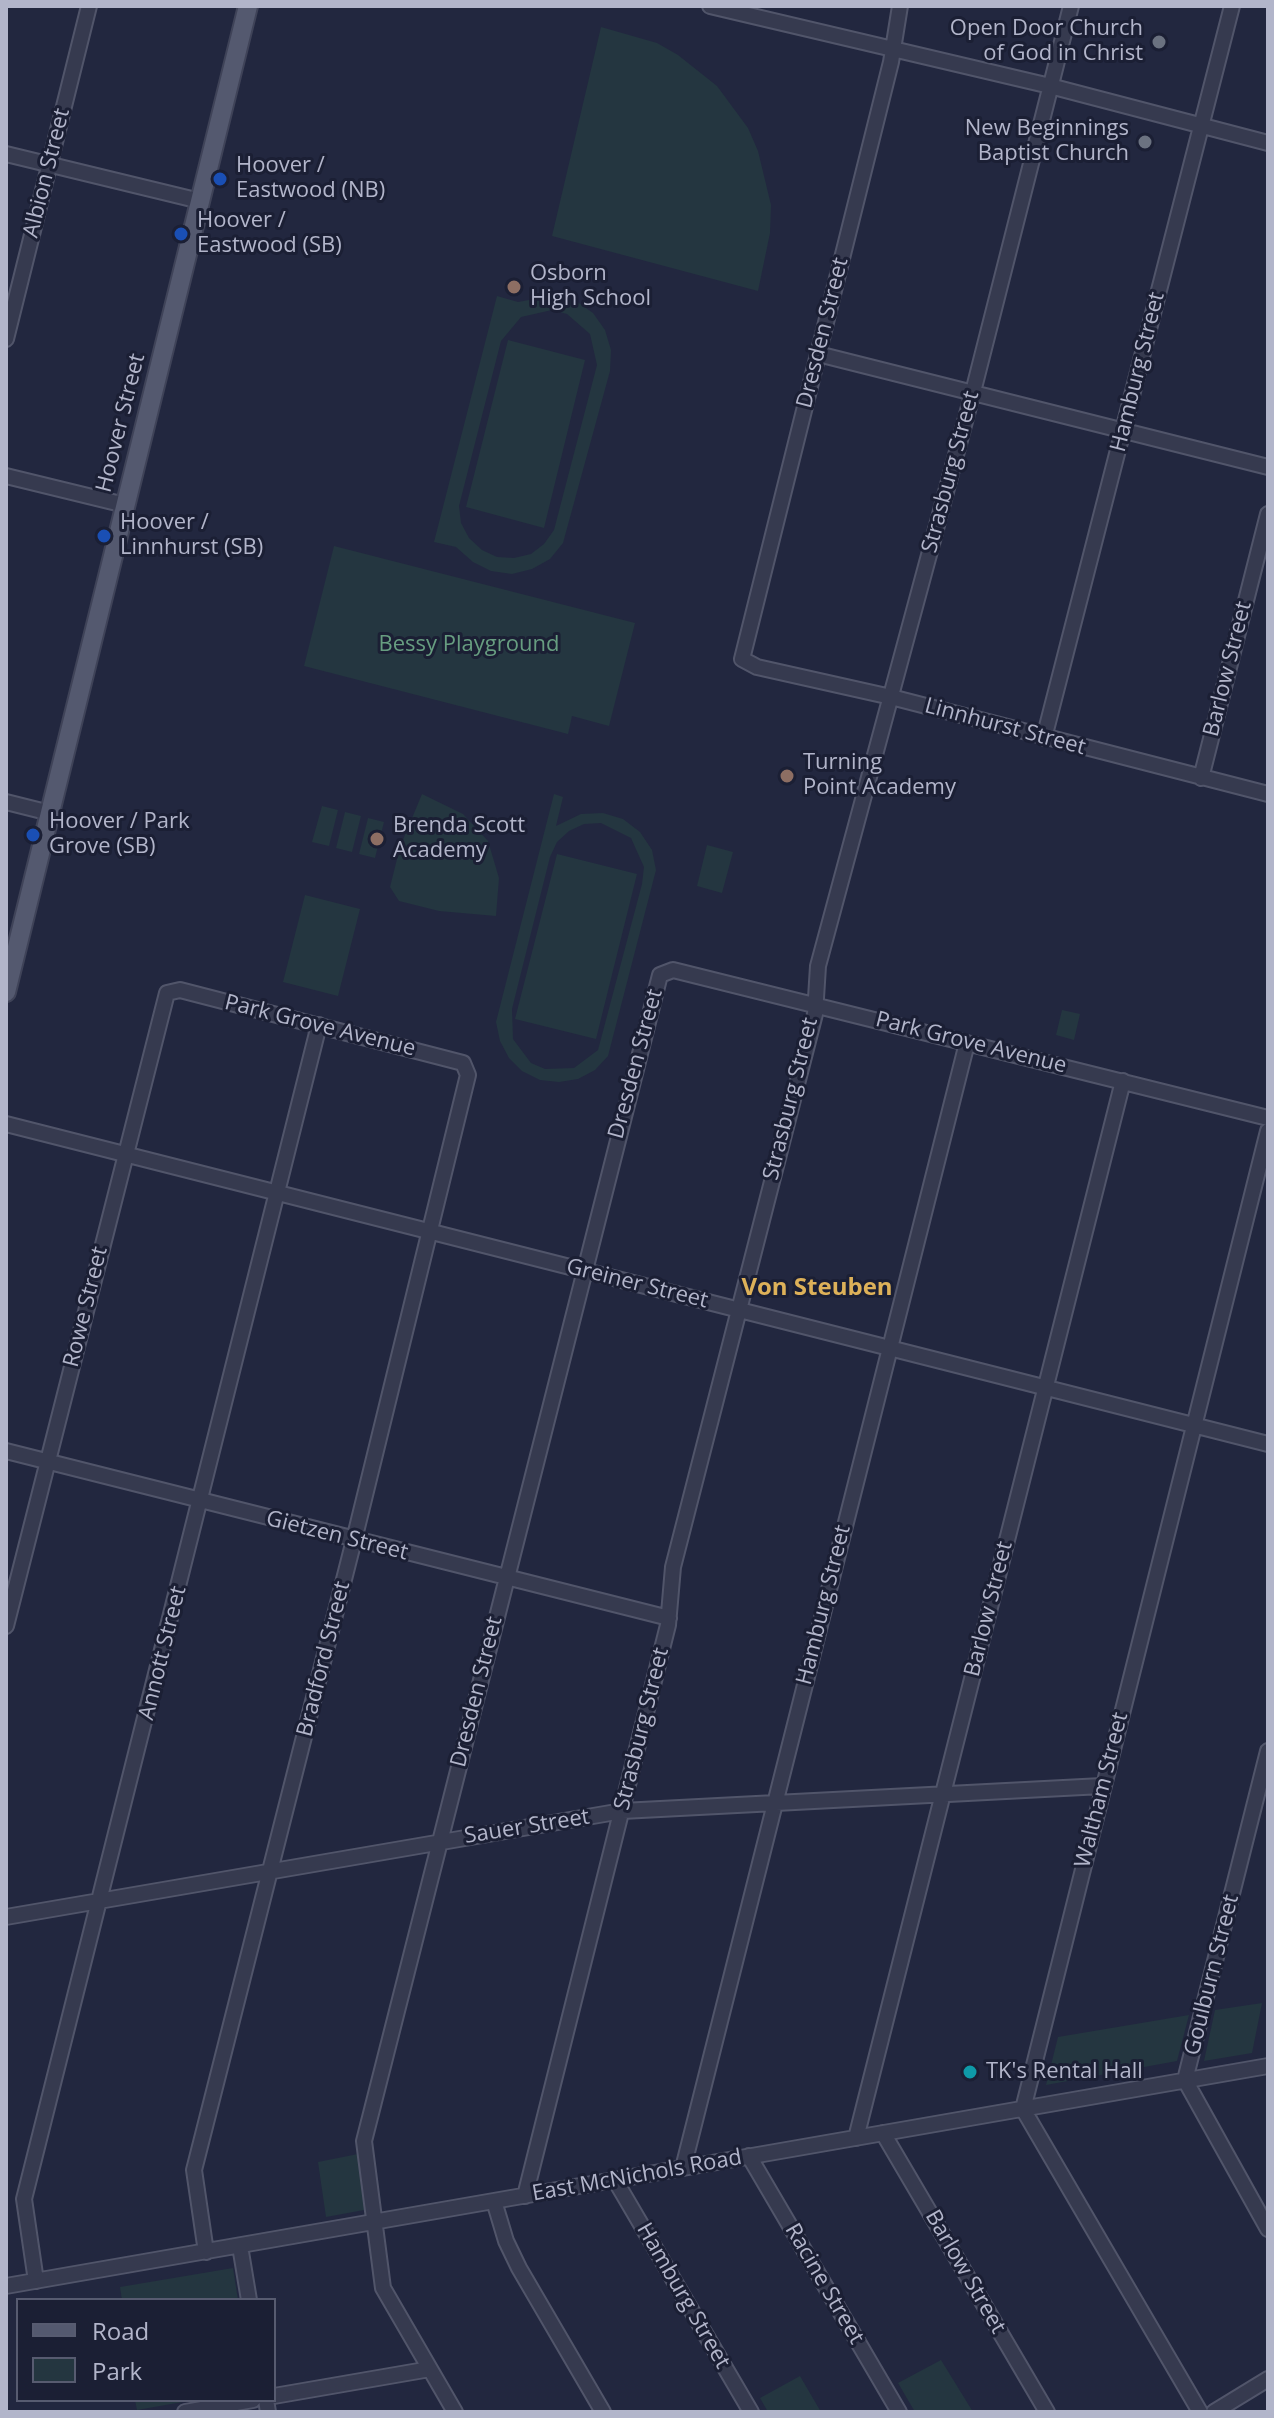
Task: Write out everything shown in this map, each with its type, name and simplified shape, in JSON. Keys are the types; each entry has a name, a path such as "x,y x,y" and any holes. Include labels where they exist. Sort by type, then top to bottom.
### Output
{"main road":[{"name":"Hoover Street","path":"6,992 248,6"}],"street":[{"name":"Albion Street","path":"6,339 89,6"},
{"path":"710,6 737,9 1268,143"},
{"name":"Dresden Street","path":"742,659 900,6"},
{"name":"Strasburg Street","path":"525,2196 669,1618 673,1567 815,1014 813,1004 818,966 973,392 1071,6"},
{"name":"Hamburg Street","path":"1044,738 1232,6"},
{"path":"6,154 200,201"},
{"path":"818,354 1268,467"},
{"path":"6,476 125,505"},
{"name":"Barlow Street","path":"1201,778 1268,514"},
{"name":"Linnhurst Street","path":"742,659 757,667 891,697 1268,794"},
{"path":"6,802 50,813"},
{"name":"Dresden Street","path":"455,2412 383,2288 364,2141 657,980 663,972 673,970"},
{"name":"Park Grove Avenue","path":"673,970 1268,1118"},
{"name":"Park Grove Avenue","path":"171,991 319,1025 458,1061 467,1067"},
{"name":"Rowe Street","path":"6,1626 163,998 171,991"},
{"name":"Annott Street","path":"36,2281 24,2199 319,1025"},
{"name":"Hamburg Street","path":"683,2168 967,1043"},
{"name":"Bradford Street","path":"206,2252 194,2170 354,1540 468,1075 467,1067"},
{"name":"Barlow Street","path":"856,2138 1123,1081"},
{"name":"Greiner Street","path":"6,1124 1268,1444"},
{"name":"Waltham Street","path":"1023,2109 1268,1131"},
{"name":"Gietzen Street","path":"6,1451 669,1618"},
{"name":"Goulburn Street","path":"1268,1751 1185,2080 1268,2229"},
{"name":"Sauer Street","path":"6,1917 622,1811 774,1806 1102,1786"},
{"name":"East McNichols Road","path":"6,2286 1268,2066"},
{"path":"1023,2109 1200,2412"},
{"name":"Barlow Street","path":"883,2133 1047,2412"},
{"name":"Racine Street","path":"749,2156 899,2412"},
{"name":"Hamburg Street","path":"615,2180 751,2412"},
{"path":"494,2201 506,2241 519,2268 603,2412"},
{"path":"240,2246 249,2298"},
{"path":"276,2396 430,2369"},
{"path":"1214,2412 1268,2379"},
{"path":"185,2412 242,2402"}],"green space":[{"path":"601,27 657,43 678,55 717,86 748,128 758,151 771,205 770,233 758,291 552,236"},
{"path":"556,295 576,301 593,313 605,330 611,350 610,371 563,543 550,559 532,569 512,574 491,571 473,562 456,547 434,542 497,296 518,302","holes":["552,310 567,314 590,334 597,365 554,530 544,544 531,554 514,558 497,557 482,550 469,538 461,523 459,506 501,341 521,317"]},
{"path":"508,340 585,360 544,528 466,507"},
{"name":"Bessy Playground","path":"334,546 635,623 609,726 572,716 568,734 304,666"},
{"path":"422,794 463,814 488,841 499,878 496,916 439,911 399,901 390,887 400,847"},
{"path":"554,794 563,797 556,826 581,814 603,813 623,819 640,832 652,850 656,870 608,1056 595,1070 578,1079 559,1082 540,1080 522,1071 509,1058 500,1041 496,1022","holes":["601,823 631,838 644,867 642,884 598,1050 574,1068 545,1069 531,1063 513,1039 512,1009 550,857 557,842 569,831 584,824"]},
{"path":"322,806 338,810 329,846 312,842"},
{"path":"345,812 361,816 352,852 336,848"},
{"path":"368,818 384,822 375,858 359,854"},
{"path":"707,845 733,852 722,893 697,886"},
{"path":"557,854 637,874 596,1039 515,1019"},
{"path":"305,895 360,909 338,996 283,982"},
{"path":"1062,1010 1080,1014 1074,1040 1056,1035"},
{"path":"1262,2003 1252,2053 1204,2061 1215,2010"},
{"path":"1189,2015 1177,2061 1046,2085 1058,2037"},
{"path":"358,2154 368,2206 364,2210 326,2217 318,2162"},
{"path":"233,2268 238,2298 122,2298 120,2287"},
{"path":"941,2360 973,2412 915,2412 898,2383"},
{"path":"800,2376 821,2412 768,2412 760,2398"},
{"path":"135,2402 183,2402 137,2410"}],"place":[{"name":"Open Door Church of God in Christ","path":"1159,42"},
{"name":"New Beginnings Baptist Church","path":"1145,142"},
{"name":"Hoover / Eastwood (NB)","path":"220,179"},
{"name":"Hoover / Eastwood (SB)","path":"181,234"},
{"name":"Osborn High School","path":"514,287"},
{"name":"Hoover / Linnhurst (SB)","path":"104,536"},
{"name":"Turning Point Academy","path":"787,776"},
{"name":"Hoover / Park Grove (SB)","path":"33,835"},
{"name":"Brenda Scott Academy","path":"377,839"},
{"name":"TK's Rental Hall","path":"970,2072"}],"district":[{"name":"Von Steuben","path":"817,1288"}]}
